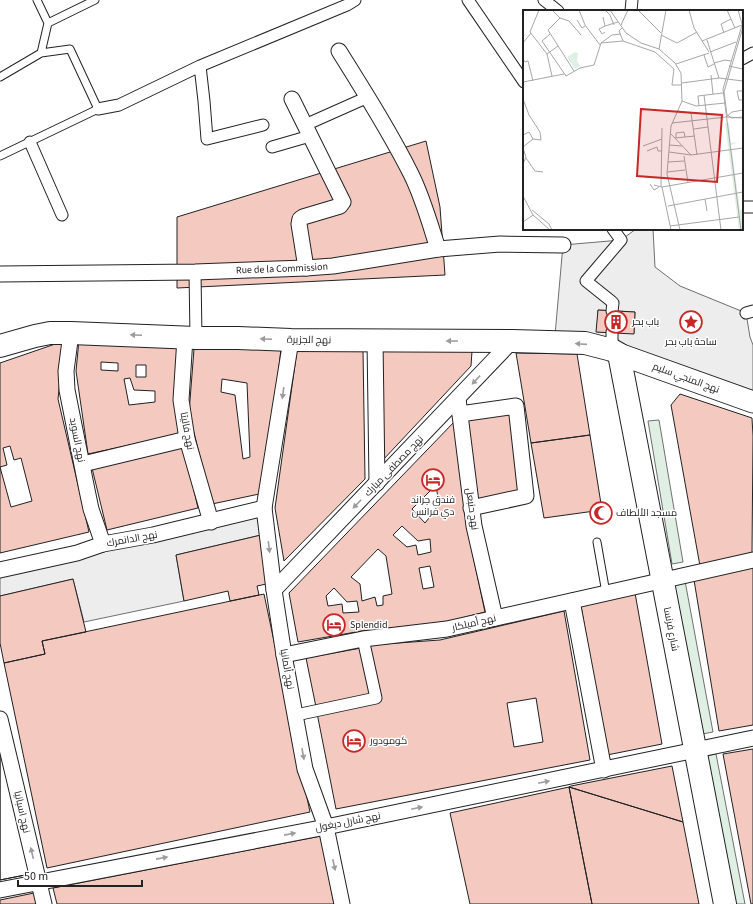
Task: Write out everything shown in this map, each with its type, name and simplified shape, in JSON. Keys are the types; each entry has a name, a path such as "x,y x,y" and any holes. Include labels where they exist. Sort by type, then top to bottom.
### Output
{"main road":[{"name":"نهج الجزيرة","path":"0,346 50,333 191,338 512,341 614,345"},
{"name":"نهج المنجي سليم","path":"614,345 753,402"},
{"name":"شارع فرنسا","path":"614,345 662,580 725,904"}],"street":[{"path":"98,109 119,105 200,66 347,5 355,0"},
{"path":"468,0 523,81"},
{"path":"544,0 557,10"},
{"path":"631,10 632,0"},
{"path":"339,50 368,97 411,174 418,189 438,249"},
{"path":"743,59 753,54"},
{"path":"200,66 207,139 263,125"},
{"path":"272,147 307,131 368,97"},
{"path":"292,99 343,202 340,206 303,217 300,220 299,224 306,268"},
{"path":"30,142 62,215"},
{"path":"612,311 613,303 586,281 621,240 614,230"},
{"name":"Rue de la Commission","path":"0,274 195,272 306,268 333,266 438,249 500,244 563,245"},
{"path":"191,338 195,272"},
{"name":"نهج السويد","path":"71,334 66,371 67,390 92,509 103,544"},
{"name":"نهج فاليتا","path":"191,338 181,400 188,440 211,522"},
{"name":"نهج ألمانيا","path":"291,340 264,508 284,655 305,769 326,827 342,904"},
{"path":"375,340 377,483"},
{"name":"نهج مصطفى مبارك","path":"274,590 512,341"},
{"name":"نهج حنبعل","path":"458,399 474,526 495,618"},
{"path":"460,414 516,406 526,496 471,508"},
{"path":"82,464 188,440"},
{"name":"نهج الدانمرك","path":"0,570 77,553 103,544 153,535 264,508"},
{"name":"نهج أميلكار","path":"284,655 363,639 447,629 753,560"},
{"path":"572,601 604,770"},
{"path":"296,715 376,698 363,639"},
{"name":"نهج اسبانيا","path":"0,719 44,904"},
{"name":"نهج شارل ديغول","path":"0,890 326,827 695,752 753,738"}],"lane":[{"path":"37,0 48,23 41,53"},
{"path":"48,23 95,0"},
{"path":"0,77 41,53 70,49 98,109 0,156"},
{"path":"597,542 606,593"}],"green space":[{"path":"659,420 683,562 672,564 648,421"},
{"path":"685,581 713,732 697,735 669,584"},
{"path":"716,754 745,904 729,904 702,757"}],"shaded area":[{"name":"ساحة باب بحر","path":"635,230 653,230 655,267 680,286 746,313 750,337 753,345 753,392 555,335 563,245 621,240","holes":["598,310 635,312 634,333 597,332"]},
{"path":"257,516 261,535 176,555 184,601 84,622 73,579 0,596 0,576"}],"building":[{"path":"426,141 440,207 445,275 177,288 177,217"},
{"name":"باب بحر","path":"598,310 635,312 634,334 596,332"},
{"path":"79,340 179,346 180,434 88,454 76,371","holes":["101,362 118,363 118,371 101,370","136,365 146,365 146,377 136,377","130,378 134,390 155,391 155,402 129,405 124,379"]},
{"path":"64,341 58,399 89,532 0,553 0,467 0,363","holes":["10,446 14,460 21,458 32,501 11,507 0,467 7,465 3,448"]},
{"path":"194,349 281,349 264,493 212,504 189,413","holes":["222,379 247,383 250,457 243,459 235,395 221,392"]},
{"path":"297,350 363,350 365,479 284,561 275,508"},
{"path":"381,351 472,351 471,366 382,461"},
{"path":"516,353 577,354 590,435 531,443"},
{"path":"680,394 752,418 752,554 700,566 671,405"},
{"path":"511,412 520,492 476,502 466,418"},
{"path":"455,421 467,527 485,612 447,622 362,631 298,642 289,593","holes":["436,485 439,505 425,523 412,509","402,526 418,541 430,539 431,552 418,555 416,545 407,547 393,535","378,549 386,556 392,594 383,596 383,605 377,606 375,597 362,601 360,584 351,577","430,566 434,587 423,589 419,568","334,588 347,602 357,601 359,612 343,613 342,604 328,606 326,596"]},
{"path":"590,435 602,510 544,518 531,443"},
{"path":"184,447 198,508 107,530 92,468"},
{"path":"261,535 271,583 257,586 259,595 230,601 228,591 184,601 176,555"},
{"path":"753,567 753,725 719,731 694,580"},
{"path":"73,579 86,632 42,641 45,654 4,663 0,643 0,596"},
{"path":"635,593 662,744 607,755 581,606"},
{"path":"264,594 310,812 47,868 4,663 45,654 42,641"},
{"path":"564,611 590,760 336,809 317,713 380,700 370,645 440,640","holes":["536,698 543,742 514,747 507,703"]},
{"path":"361,648 371,696 316,707 306,658"},
{"path":"0,748 30,874 0,880"},
{"path":"0,748 30,874 0,880"},
{"path":"753,749 753,904 751,904 723,754"},
{"path":"672,766 683,822 569,787 571,786"},
{"path":"569,787 683,822 699,904 592,904"},
{"path":"569,787 592,904 470,904 450,813"},
{"path":"321,836 334,904 57,904 53,888"},
{"path":"34,893 37,904 0,904 0,900"}],"tunnel":[{"path":"612,311 612,332"}],"place":[{"name":"باب بحر","path":"616,322"},
{"name":"ساحة باب بحر","path":"691,322"},
{"name":"فندق جراند دي فرانس","path":"433,480"},
{"name":"مسجد الألطاف","path":"601,513"},
{"name":"Splendid","path":"334,625"},
{"name":"كومودور","path":"354,741"}]}
